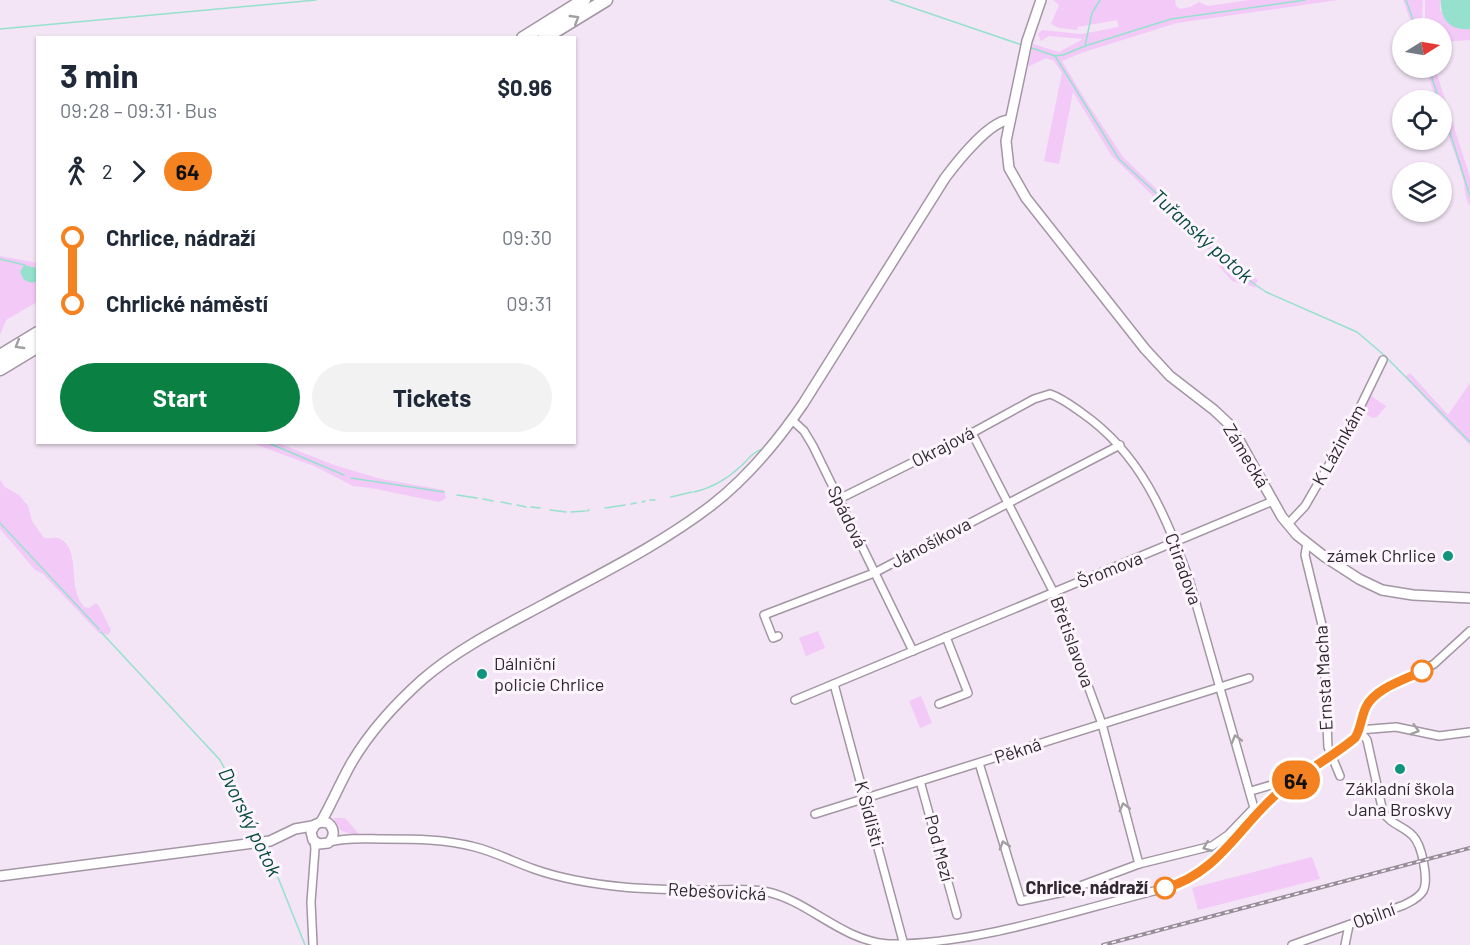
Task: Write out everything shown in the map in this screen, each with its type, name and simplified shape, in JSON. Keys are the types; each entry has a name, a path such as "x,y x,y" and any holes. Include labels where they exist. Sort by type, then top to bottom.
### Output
{"highway":[{"path":"526,36 584,0"},
{"path":"547,36 606,0"},
{"path":"0,356 36,334"},
{"path":"0,369 36,347"}],"street":[{"name":"Zámecká","path":"1041,0 1026,46 1006,141 1006,156 1017,185 1150,356 1170,376 1231,426 1273,501 1288,524 1307,543 1359,579 1382,590 1413,595 1470,598"},
{"path":"313,945 311,902 315,845 312,837 352,763 369,737 402,698 426,677 469,646 649,547 686,524 712,505 747,473 792,420 945,178 971,148 998,123 1010,120"},
{"name":"K Lázinkám","path":"1288,524 1305,506 1348,432 1383,360"},
{"name":"Okrajová","path":"839,499 1046,394"},
{"name":"Ctiradova","path":"1046,394 1054,395 1100,425 1120,445 1144,478 1176,543 1189,579 1251,791"},
{"name":"Spádová","path":"792,420 809,438 913,651"},
{"name":"Břetislavova","path":"972,433 1054,593 1102,724 1139,864"},
{"name":"Jánošíkova","path":"778,636 773,638 764,615 874,573 1120,445"},
{"name":"Šromova","path":"795,700 1273,501"},
{"name":"Ernsta Macha","path":"1307,543 1305,555 1323,629 1327,740 1340,776"},
{"name":"Rebešovická","path":"328,843 353,838 414,839 460,843 484,849 549,873 578,880 662,890 768,892 783,897 858,937 879,943 935,945 969,939 1177,885 1196,875 1214,862 1232,844 1274,797 1353,740 1373,697 1434,664 1470,631"},
{"path":"939,704 968,693 946,637"},
{"name":"Pěkná","path":"815,814 1249,678"},
{"name":"K Sídlišti","path":"834,684 904,945"},
{"path":"1359,730 1396,726 1439,736 1470,732"},
{"name":"Obilní","path":"1292,945 1404,905 1419,897 1425,883 1422,861 1415,838 1389,820 1383,812 1368,742 1359,730"},
{"path":"979,763 1021,901 1064,892 1139,864 1212,846 1228,835 1254,809 1251,791 1285,781 1293,782"},
{"name":"Pod Mezí","path":"920,781 957,915"},
{"path":"314,870 321,848 334,835 330,818 335,796"},
{"path":"0,876 266,842 318,824 328,823 333,828"},
{"name":"Rebešovická","path":"333,828 338,833 353,838"},
{"path":"289,834 304,833 319,844 328,843"},
{"path":"1345,945 1349,925"}],"shaded area":[{"path":"1053,0 1175,0 1176,6 1180,9 1199,2 1208,6 1249,0 1338,0 1177,23 1062,61 1123,157 1241,270 1258,280 1255,286 1258,288 1232,281 1218,265 1220,261 1111,155 1073,92 1059,164 1044,161 1062,73 1054,61 1046,58 1028,67 1033,44 1059,52 1083,39 1049,36 1041,41 1038,34 1042,30 1081,34 1119,27 1117,20 1078,27 1077,30 1059,28 1051,24 1059,5"},
{"path":"1403,0 1423,0 1422,18 1409,18"},
{"path":"1425,0 1441,0 1440,10 1447,18 1425,18"},
{"path":"1441,0 1470,0 1470,29 1452,26 1452,18 1444,18"},
{"path":"1452,24 1456,28 1470,29 1470,40 1452,41"},
{"path":"1429,78 1438,78 1442,90 1433,90"},
{"path":"1452,121 1470,177 1470,206 1452,145"},
{"path":"0,256 36,263 36,268 24,265 32,283 36,281 36,303 6,320 0,335"},
{"path":"24,265 36,268 36,281 32,283 24,280 20,272"},
{"path":"1410,373 1448,415 1470,383 1470,445 1405,377"},
{"path":"1370,395 1386,406 1377,417 1373,418 1362,412"},
{"path":"255,444 281,444 334,465 381,479 444,490 446,498 439,502 353,486 314,466"},
{"path":"0,480 5,487 19,495 28,506 32,521 44,538 58,538 64,541 71,553 79,599 84,607 89,608 96,603 99,606 111,630 108,635 99,633 43,574 35,570 0,529"},
{"path":"818,631 825,648 806,656 799,638"},
{"path":"921,696 932,723 920,728 909,701"},
{"path":"334,818 345,818 360,835 347,833 340,829"},
{"path":"1312,857 1320,879 1198,910 1192,888"}],"waterway":[{"path":"0,29 316,0"},
{"path":"890,0 1022,45"},
{"path":"1085,46 1092,13 1100,0"},
{"path":"1029,47 1055,56 1063,55 1171,19 1305,0"},
{"path":"1406,0 1412,18"},
{"name":"Tuřanský potok","path":"1055,56 1119,159 1231,262 1244,277 1266,292 1357,332 1384,355 1470,442"},
{"path":"1432,78 1436,90"},
{"path":"1452,139 1470,196"},
{"path":"0,259 25,265"},
{"path":"271,444 344,475"},
{"path":"694,492 724,479 753,454 763,449"},
{"path":"351,478 444,492"},
{"path":"671,497 692,492"},
{"path":"457,495 477,498"},
{"path":"483,499 493,501"},
{"path":"650,500 655,500"},
{"path":"501,502 511,504"},
{"path":"631,504 636,503"},
{"path":"517,505 526,507"},
{"path":"605,508 625,505"},
{"path":"531,507 540,508"},
{"path":"550,510 566,512"},
{"path":"571,512 585,511"},
{"name":"Dvorský potok","path":"0,523 99,629"},
{"name":"Dvorský potok","path":"101,632 220,760 262,838"},
{"name":"Dvorský potok","path":"265,845 305,945"}],"railway":[{"path":"1103,945 1470,848"}],"bus line":[{"name":"64","path":"1165,888 1177,885 1205,869 1228,849 1278,793 1355,738 1366,708 1373,697 1422,671"}],"place":[{"name":"zámek Chrlice","path":"1448,556"},
{"name":"Dálniční policie Chrlice","path":"482,674"},
{"name":"Základní škola Jana Broskvy","path":"1400,769"},
{"name":"Chrlice, nádraží","path":"1165,888"}]}
